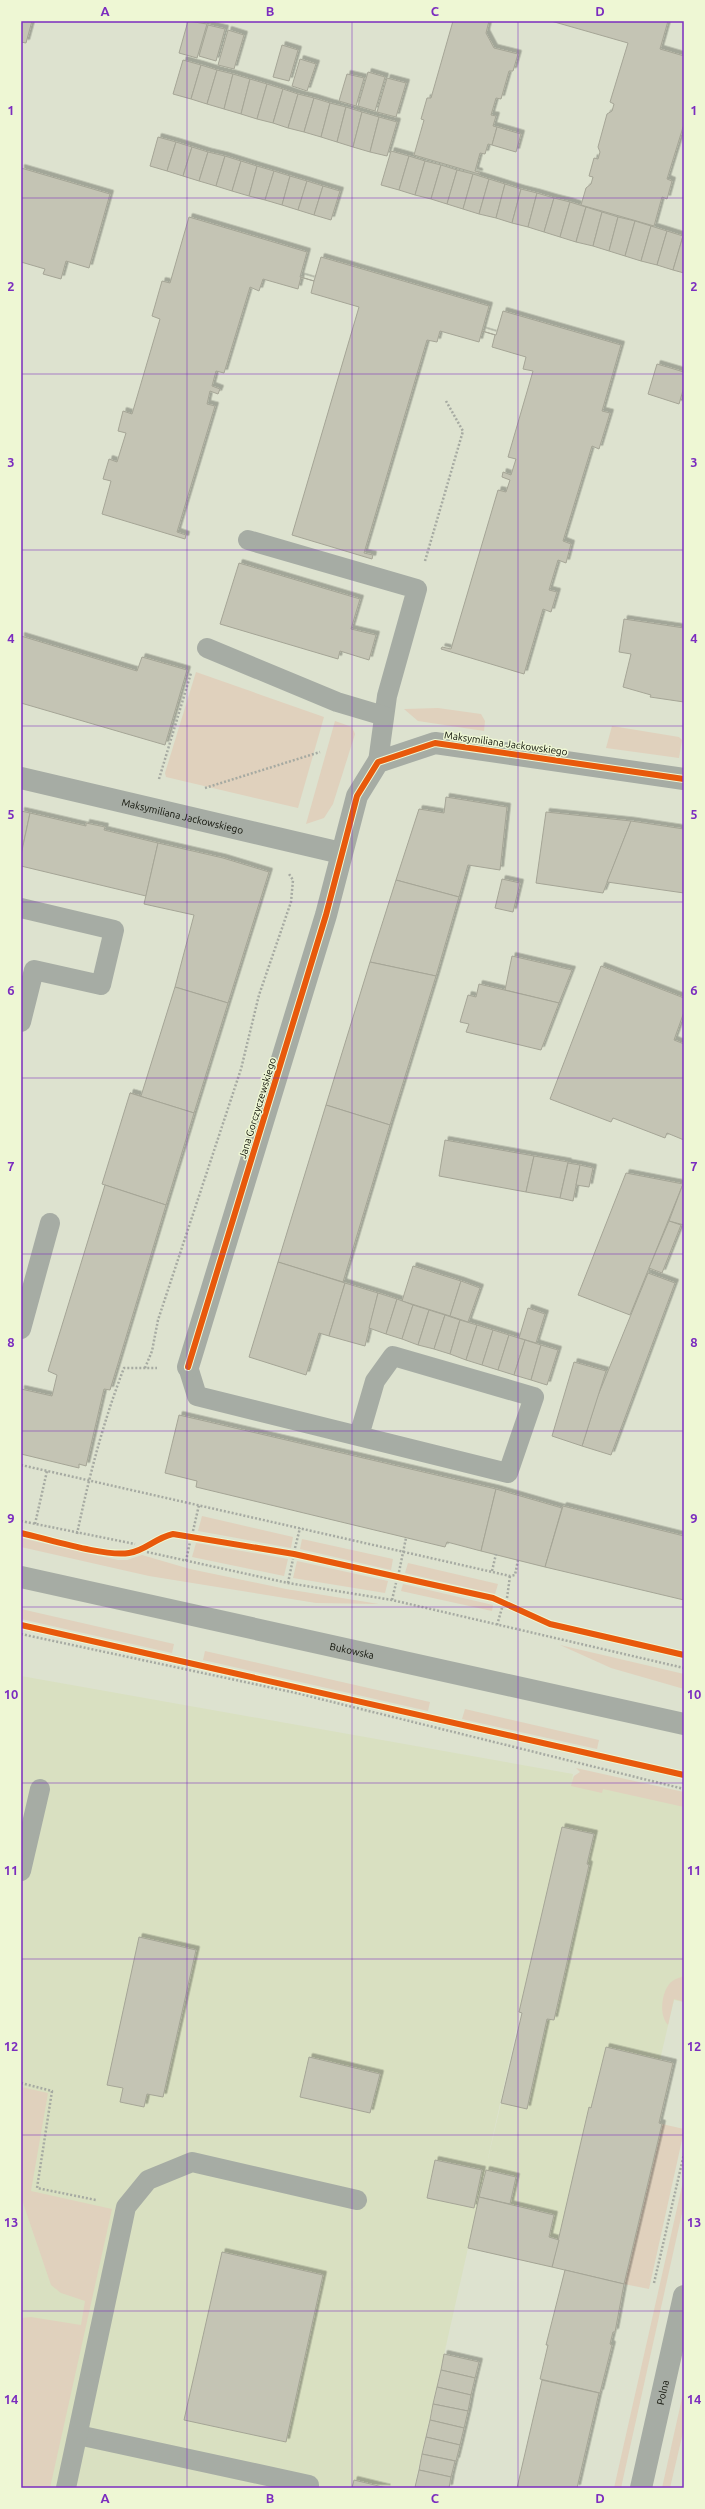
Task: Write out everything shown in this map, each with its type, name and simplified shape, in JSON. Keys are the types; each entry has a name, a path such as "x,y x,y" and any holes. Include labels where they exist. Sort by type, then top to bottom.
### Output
{"street":[{"name":"Maksymiliana Jackowskiego","path":"378,762 436,743 684,779"},
{"path":"341,853 357,796 378,762"},
{"name":"Maksymiliana Jackowskiego","path":"21,778 341,853"},
{"name":"Jana Gorczyczewskiego","path":"188,1367 326,915 341,853"},
{"name":"Bukowska","path":"21,1577 684,1724"},
{"name":"Polna","path":"641,2488 684,2296"}],"lane":[{"path":"248,540 417,589 402,638 384,716 378,762"},
{"path":"207,648 337,702 384,716"},
{"path":"21,908 114,930 101,985 34,970 21,1022"},
{"path":"21,1330 50,1223"},
{"path":"188,1367 197,1396 508,1473 534,1397 393,1356 375,1381 359,1436"},
{"path":"21,1871 40,1789"},
{"path":"66,2488 126,2207 148,2180 192,2162 357,2200"},
{"path":"78,2435 309,2485 308,2488"}],"path":[{"path":"417,589 463,431 446,401"},
{"path":"158,782 191,673 197,659 207,648"},
{"path":"203,789 320,752"},
{"path":"145,1368 152,1351 158,1320 241,1069 259,995 291,902 293,880 286,870"},
{"path":"77,1534 89,1480 108,1409 124,1368 188,1367"},
{"path":"21,1465 510,1576 515,1575 518,1560"},
{"path":"35,1524 46,1471"},
{"path":"193,1531 199,1505"},
{"path":"21,1521 136,1548 148,1545"},
{"path":"295,1548 300,1528"},
{"path":"186,1536 200,1538"},
{"path":"399,1572 406,1538"},
{"path":"186,1561 190,1542"},
{"path":"147,1552 288,1583 392,1600 684,1668"},
{"path":"286,1552 302,1556"},
{"path":"492,1571 496,1554"},
{"path":"288,1583 293,1560"},
{"path":"390,1575 405,1579"},
{"path":"506,1598 510,1576"},
{"path":"392,1600 396,1583"},
{"path":"499,1601 511,1606"},
{"path":"497,1625 502,1608"},
{"path":"21,1634 296,1693 684,1788"},
{"path":"161,1656 380,1706"},
{"path":"21,2084 52,2090 37,2188 126,2207"}],"shaded area":[{"path":"196,672 324,717 298,808 166,777 165,773"},
{"path":"438,708 481,714 485,721 484,731 418,721 404,709"},
{"path":"335,721 352,727 355,734 333,804 324,818 306,824"},
{"path":"612,726 679,737 682,740 679,758 606,748"},
{"path":"202,1516 293,1537 291,1548 198,1531"},
{"path":"21,1538 118,1560 127,1560 142,1555 190,1569 286,1589 379,1604 316,1603 149,1576 21,1547"},
{"path":"302,1539 393,1559 391,1570 300,1549"},
{"path":"196,1543 288,1559 284,1576 192,1557"},
{"path":"297,1561 388,1581 385,1593 293,1578"},
{"path":"408,1563 498,1584 495,1594 405,1573"},
{"path":"403,1584 493,1605 492,1611 401,1591"},
{"path":"21,1609 174,1644 172,1653 21,1619"},
{"path":"560,1645 684,1674 684,1689 611,1668"},
{"path":"205,1651 430,1702 428,1711 203,1660"},
{"path":"21,1676 573,1774 572,1780 574,1776 684,1800 684,2002 674,2000 660,2060 673,2063 659,2123 662,2124 624,2284 468,2248 414,2488 21,2488","holes":["520,2013 522,2013 488,2159"]},
{"path":"465,1709 599,1740 597,1749 462,1719"},
{"path":"576,1768 684,1792 684,1807 603,1789 602,1793 571,1786 574,1776 580,1772"},
{"path":"684,1976 684,2002 674,1999 668,2025 663,2016 663,1998 670,1983"},
{"path":"21,2087 48,2093 31,2191 112,2209 50,2488 21,2488 21,2318 31,2317 81,2325 85,2301 61,2293 51,2285 21,2197"},
{"path":"662,2124 684,2129 684,2131 649,2289 624,2284"},
{"path":"684,2177 684,2204 621,2488 614,2488"},
{"path":"684,2389 684,2428 670,2488 662,2488"}],"building":[{"path":"21,21 32,21 26,43 21,42"},
{"path":"188,21 207,24 197,58 179,53"},
{"path":"453,21 489,21 486,33 494,48 518,54 513,71 509,71 501,99 496,98 491,115 496,116 493,126 497,127 492,145 488,144 485,154 480,153 475,171 479,172 479,174 414,155 424,120 421,119 427,98 431,98"},
{"path":"551,21 668,21 660,49 684,56 684,124 667,179 672,181 667,199 662,197 654,226 581,205 586,188 591,184 593,177 589,176 594,158 598,159 600,152 598,147 607,114 612,111 614,104 610,102 628,43"},
{"path":"208,25 225,29 216,61 199,56"},
{"path":"228,30 244,35 234,69 218,65"},
{"path":"282,45 298,50 289,81 273,77"},
{"path":"300,59 316,64 307,91 292,86"},
{"path":"183,60 201,65 191,99 173,94"},
{"path":"201,65 217,70 207,104 191,99"},
{"path":"217,70 233,74 224,109 207,104"},
{"path":"368,72 385,77 375,111 358,106"},
{"path":"233,74 250,79 241,114 224,109"},
{"path":"347,74 364,78 356,106 339,101"},
{"path":"387,78 406,83 396,117 377,112"},
{"path":"250,79 267,84 257,119 241,114"},
{"path":"267,84 283,89 273,123 257,119"},
{"path":"283,89 298,94 288,128 273,123"},
{"path":"298,94 314,98 304,132 288,128"},
{"path":"314,98 330,103 321,137 304,132"},
{"path":"330,103 346,107 337,142 321,137"},
{"path":"346,107 362,112 353,147 337,142"},
{"path":"362,112 379,117 370,152 353,147"},
{"path":"379,117 397,122 387,156 370,152"},
{"path":"497,127 521,134 516,152 492,145"},
{"path":"158,137 176,142 167,171 150,166"},
{"path":"176,142 192,147 183,176 167,171"},
{"path":"192,147 208,152 199,181 183,176"},
{"path":"391,151 409,156 399,190 381,185"},
{"path":"208,152 225,156 216,186 199,181"},
{"path":"225,156 241,161 232,191 216,186"},
{"path":"409,156 425,161 415,195 399,190"},
{"path":"241,161 257,166 249,196 232,191"},
{"path":"425,161 441,165 431,199 415,195"},
{"path":"441,165 457,170 447,204 431,199"},
{"path":"257,166 274,171 265,200 249,196"},
{"path":"21,168 110,194 89,268 66,261 61,279 43,274 45,269 21,262"},
{"path":"457,170 473,174 463,209 447,204"},
{"path":"274,171 290,176 282,205 265,200"},
{"path":"473,174 489,179 479,214 463,209"},
{"path":"290,176 307,181 298,210 282,205"},
{"path":"489,179 505,184 496,218 479,214"},
{"path":"307,181 323,186 314,215 298,210"},
{"path":"505,184 521,189 512,223 496,218"},
{"path":"323,186 340,191 331,220 314,215"},
{"path":"521,189 537,193 528,227 512,223"},
{"path":"537,193 554,198 544,232 528,227"},
{"path":"554,198 570,202 560,237 544,232"},
{"path":"570,202 586,207 576,242 560,237"},
{"path":"586,207 602,212 593,246 576,242"},
{"path":"602,212 618,217 609,251 593,246"},
{"path":"189,217 307,252 298,289 263,279 259,291 250,287 224,373 216,371 212,386 220,389 218,394 210,391 207,404 215,406 177,532 186,535 185,539 102,514 111,481 103,479 109,459 117,462 126,433 118,431 123,411 132,414 160,319 152,316 162,281 170,283"},
{"path":"618,217 635,221 625,256 609,251"},
{"path":"635,221 651,226 641,261 625,256"},
{"path":"651,226 667,231 657,265 641,261"},
{"path":"667,231 683,236 673,270 657,265"},
{"path":"684,236 684,273 673,270"},
{"path":"321,257 489,306 479,342 440,331 437,342 427,340 364,553 373,555 372,559 292,535 359,307 311,293"},
{"path":"503,311 621,345 602,411 610,413 599,449 592,446 563,541 571,544 566,563 558,560 549,590 557,592 551,612 543,609 524,674 441,649 442,647 451,649 498,490 506,492 510,480 502,477 503,472 511,475 516,459 508,457 533,371 523,369 526,357 492,347 495,335 482,331 496,335"},
{"path":"657,364 684,372 684,387 679,404 648,394"},
{"path":"239,563 360,599 351,629 376,635 369,660 340,651 338,659 220,624"},
{"path":"624,619 684,628 684,702 650,697 651,695 623,687 631,654 619,652"},
{"path":"21,636 137,671 142,657 187,670 165,745 21,703"},
{"path":"446,797 507,807 500,870 468,865 459,897 396,880 419,809 444,813"},
{"path":"21,811 30,813 21,855"},
{"path":"546,812 631,821 603,893 536,883"},
{"path":"30,813 86,826 86,823 105,827 104,830 158,843 146,896 21,866 21,855"},
{"path":"631,821 684,829 684,893 607,882"},
{"path":"158,843 223,858 269,872 228,1003 175,987 194,915 144,904"},
{"path":"502,879 520,883 513,912 495,908"},
{"path":"396,880 459,897 436,976 370,962"},
{"path":"512,956 572,970 559,1003 505,990"},
{"path":"370,962 436,976 390,1125 326,1105"},
{"path":"601,966 684,998 684,1012 674,1040 684,1044 684,1140 667,1133 665,1138 613,1118 611,1122 550,1099"},
{"path":"479,984 559,1003 541,1050 466,1032 469,1024 460,1022 468,995 476,997"},
{"path":"175,987 228,1003 194,1113 130,1093 141,1096"},
{"path":"130,1093 194,1113 166,1205 102,1184"},
{"path":"326,1105 390,1125 343,1282 278,1262"},
{"path":"445,1140 534,1156 526,1192 439,1176"},
{"path":"534,1156 568,1162 560,1198 526,1192"},
{"path":"568,1163 580,1165 573,1201 560,1198"},
{"path":"580,1165 593,1168 589,1187 576,1185"},
{"path":"626,1173 683,1184 630,1315 578,1295"},
{"path":"684,1184 684,1225 669,1221"},
{"path":"105,1185 166,1205 110,1390 104,1389 86,1466 79,1464 79,1468 21,1454 21,1389 52,1396 57,1375 48,1371"},
{"path":"669,1221 681,1225 662,1273 649,1268"},
{"path":"278,1262 345,1283 329,1336 319,1333 306,1375 249,1357"},
{"path":"413,1266 461,1281 450,1316 402,1301"},
{"path":"648,1273 675,1283 611,1455 582,1446 597,1398"},
{"path":"461,1281 480,1288 468,1322 450,1316"},
{"path":"345,1283 378,1293 365,1346 329,1336"},
{"path":"378,1293 397,1299 386,1334 369,1328"},
{"path":"397,1299 413,1305 402,1339 386,1334"},
{"path":"413,1305 429,1310 418,1345 402,1339"},
{"path":"528,1308 545,1314 536,1343 519,1338"},
{"path":"429,1310 445,1315 434,1349 418,1345"},
{"path":"445,1315 460,1320 450,1354 434,1349"},
{"path":"460,1320 477,1325 466,1360 450,1354"},
{"path":"477,1325 493,1330 482,1365 466,1360"},
{"path":"493,1330 509,1335 498,1370 482,1365"},
{"path":"509,1335 525,1340 514,1375 498,1370"},
{"path":"525,1340 541,1345 531,1380 514,1375"},
{"path":"541,1345 558,1350 547,1385 531,1380"},
{"path":"574,1362 606,1371 582,1446 552,1436"},
{"path":"179,1415 496,1489 481,1551 447,1542 445,1547 196,1487 197,1481 165,1473"},
{"path":"496,1489 562,1508 545,1567 481,1551"},
{"path":"563,1506 684,1536 684,1600 545,1567"},
{"path":"562,1827 594,1834 587,1864 589,1865 554,2020 547,2019 527,2109 501,2103 522,2013 519,2012"},
{"path":"139,1937 196,1950 163,2097 147,2094 144,2107 120,2102 123,2088 107,2085"},
{"path":"606,2047 673,2063 659,2123 662,2124 624,2284 552,2267 589,2107 591,2108"},
{"path":"309,2057 380,2074 370,2113 300,2097"},
{"path":"435,2160 482,2170 474,2208 427,2198"},
{"path":"486,2170 516,2177 510,2204 479,2197"},
{"path":"479,2197 554,2215 549,2237 559,2240 552,2267 468,2248"},
{"path":"222,2252 323,2275 286,2442 184,2420"},
{"path":"565,2270 624,2284 615,2332 613,2332 610,2344 612,2345 600,2393 540,2379 548,2345 546,2345"},
{"path":"444,2354 479,2362 475,2378 441,2370"},
{"path":"441,2370 475,2378 471,2395 437,2387"},
{"path":"542,2380 599,2393 577,2488 517,2488"},
{"path":"437,2387 471,2395 468,2411 433,2404"},
{"path":"433,2404 468,2411 464,2428 430,2420"},
{"path":"430,2420 464,2428 460,2445 426,2437"},
{"path":"426,2437 460,2445 456,2461 422,2454"},
{"path":"422,2454 455,2461 451,2477 419,2470"},
{"path":"419,2470 451,2477 449,2488 415,2487"},
{"path":"354,2480 387,2488 352,2488"}],"cycle path":[{"path":"188,1367 326,915 357,796 378,762 435,743 684,779"},
{"path":"21,1533 76,1547 118,1554 135,1552 161,1538 173,1534 294,1554 493,1598 550,1624 684,1655"},
{"path":"21,1625 684,1775"}]}
